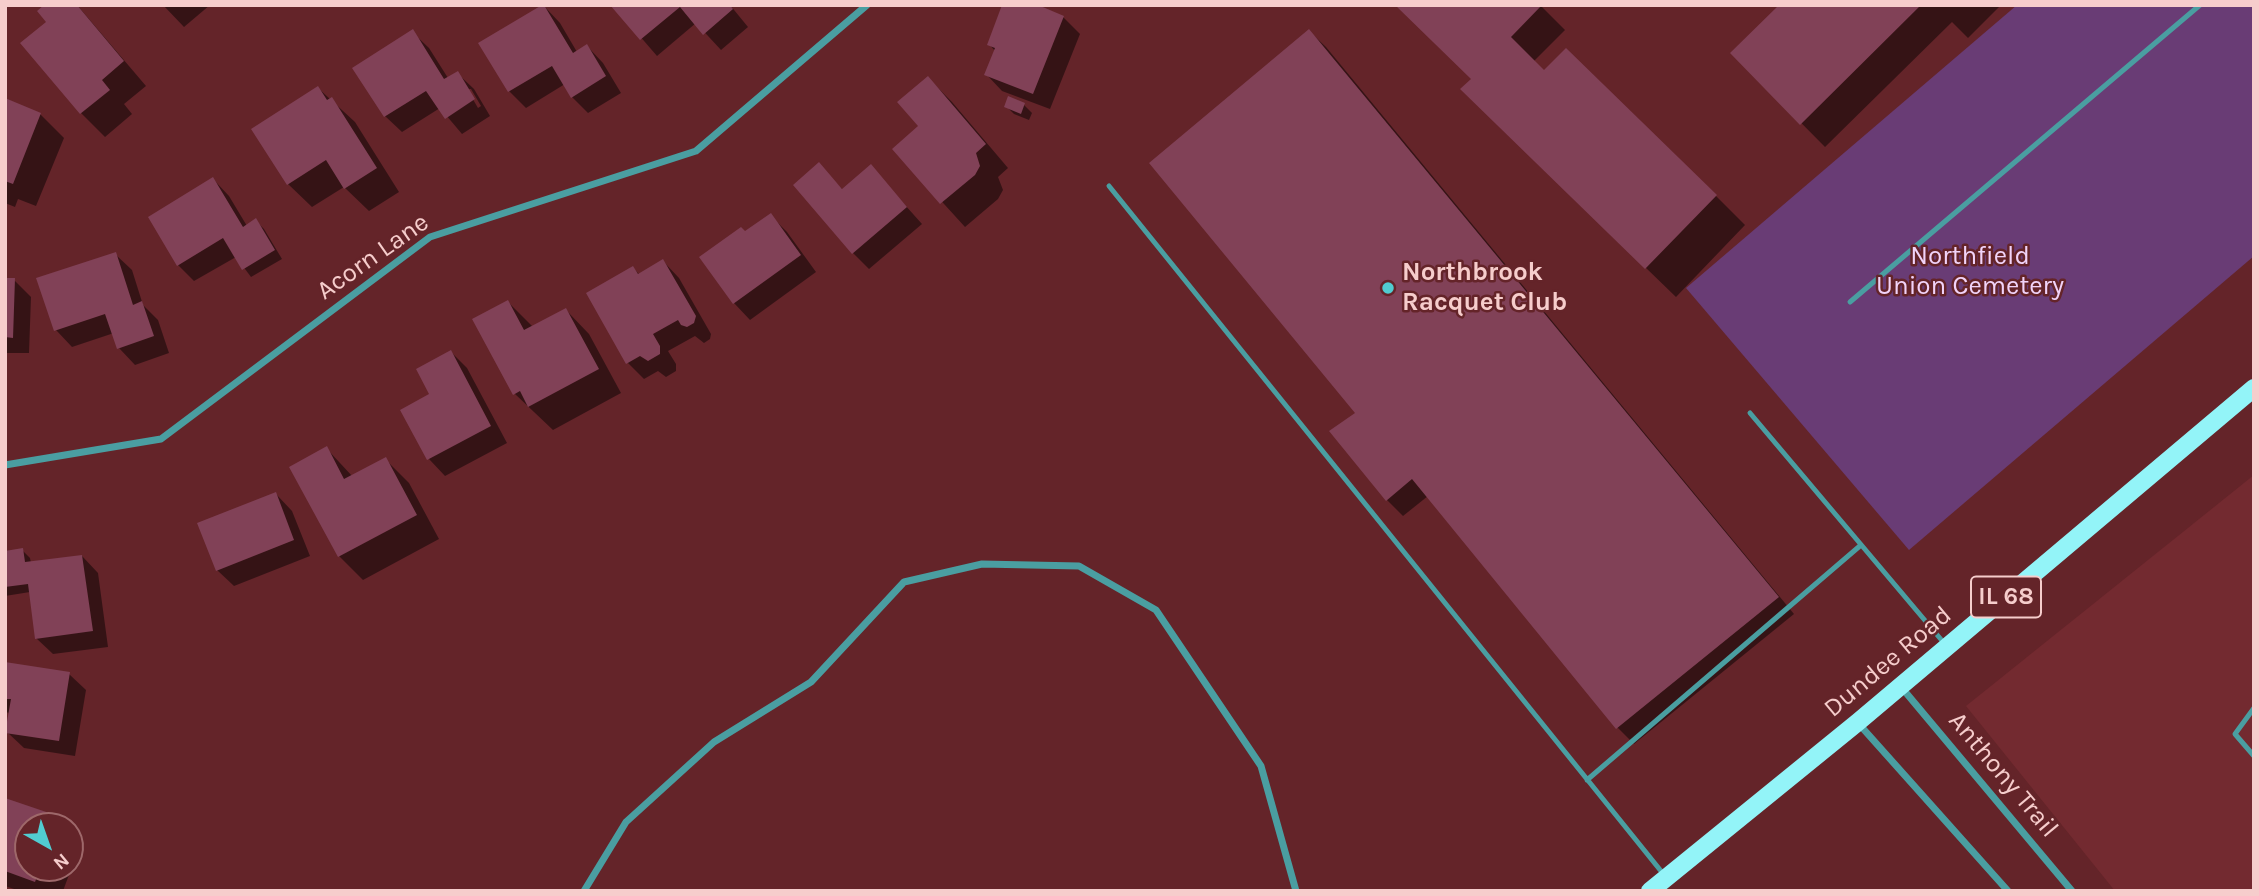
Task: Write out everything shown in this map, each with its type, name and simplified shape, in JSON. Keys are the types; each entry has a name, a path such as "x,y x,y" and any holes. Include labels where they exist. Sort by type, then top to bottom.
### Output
{"main road":[{"name":"Dundee Road","path":"1650,891 1858,722 2254,388"}],"street":[{"name":"Acorn Lane","path":"5,465 161,439 430,237 695,151 867,5"},
{"path":"584,891 625,822 714,741 811,682 904,582 982,564 1079,566 1156,610 1261,766 1296,891"},
{"name":"Anthony Trail","path":"1900,686 2072,891"},
{"path":"1858,722 2008,891"}],"lane":[{"path":"1850,302 2200,5"},
{"path":"1109,186 1666,878"},
{"path":"1750,413 1947,647"},
{"path":"1587,780 1861,545"},
{"path":"2254,708 2235,734 2254,756"}],"shaded area":[{"path":"2254,475 2254,891 2115,891 1966,706"}],"green space":[{"name":"Northfield Union Cemetery","path":"2017,5 2254,5 2254,256 1909,550 1686,288"}],"building":[{"path":"44,5 77,5 124,61 102,80 110,90 80,114 20,43 46,22 37,11"},
{"path":"542,5 573,53 587,44 606,76 571,98 552,66 508,92 478,43"},
{"path":"610,5 730,5 733,9 703,35 680,7 640,40"},
{"path":"1002,5 1038,5 1064,16 1033,94 984,75 995,48 987,45"},
{"path":"1395,5 1542,5 1511,37 1544,70 1566,48 1717,195 1645,269 1460,89 1471,79"},
{"path":"1779,5 1921,5 1800,125 1730,53"},
{"path":"413,29 444,79 458,71 475,99 445,119 426,91 384,117 352,68"},
{"name":"Northbrook Racquet Club","path":"1309,29 1779,597 1616,729 1412,479 1386,501 1329,431 1355,413 1149,163"},
{"path":"928,76 986,144 976,153 980,166 975,175 940,204 892,149 918,126 897,102"},
{"path":"318,86 327,100 332,97 377,168 344,189 326,160 287,185 251,129"},
{"path":"1008,96 1025,103 1021,114 1004,107"},
{"path":"5,98 41,113 13,184 5,181"},
{"path":"819,162 842,189 871,164 907,207 852,254 793,185"},
{"path":"213,177 243,227 256,218 275,250 242,270 223,238 177,266 148,217"},
{"path":"771,213 801,255 733,304 699,257 741,227 745,231"},
{"path":"116,252 133,305 142,301 154,336 117,349 105,314 54,331 36,278"},
{"path":"663,259 696,316 694,323 687,327 681,325 678,320 653,334 660,346 660,354 648,361 640,356 626,364 586,293 633,266 638,274"},
{"path":"5,278 15,278 13,338 5,337"},
{"path":"508,300 524,330 566,308 599,369 528,407 520,391 513,395 472,319"},
{"path":"451,350 491,426 427,460 400,410 429,394 416,369"},
{"path":"327,446 344,479 386,457 417,515 338,557 289,467"},
{"path":"276,492 294,540 216,571 197,523"},
{"path":"23,548 25,562 82,555 93,631 35,639 28,584 5,587 5,551"},
{"path":"5,662 70,672 59,741 5,733 11,699 5,699"},
{"path":"5,798 46,812 14,812 14,874 5,871"}],"place":[{"name":"Northbrook Racquet Club","path":"1388,288"}]}
